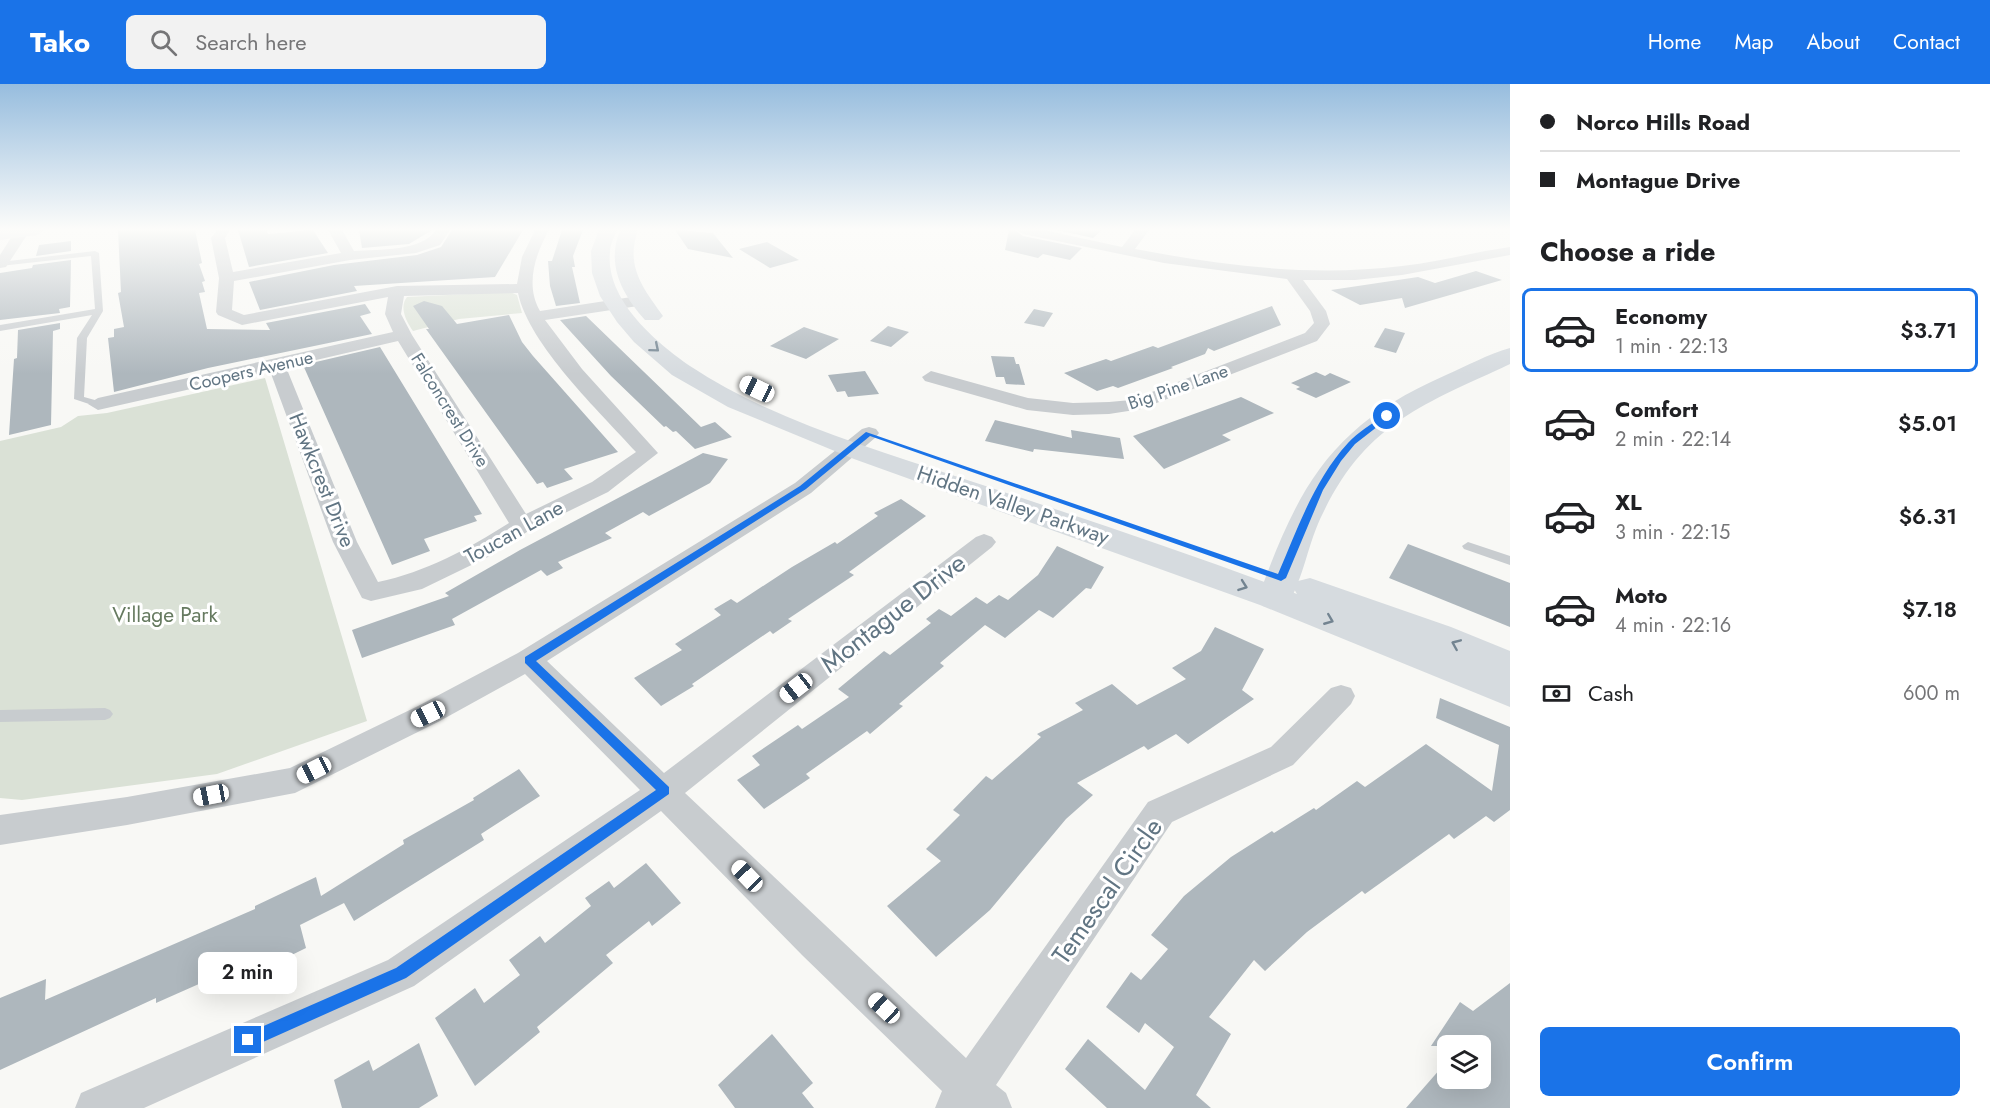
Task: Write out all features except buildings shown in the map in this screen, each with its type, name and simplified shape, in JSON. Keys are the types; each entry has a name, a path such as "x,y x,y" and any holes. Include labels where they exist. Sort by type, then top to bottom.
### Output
{"main road":[{"name":"Hidden Valley Parkway","path":"603,278 604,285 720,371 795,406 861,441 1278,588 1439,636 1510,666"},
{"name":"Hidden Valley Parkway","path":"627,278 627,303"},
{"path":"1278,588 1319,490 1353,443 1403,405 1510,355"},
{"name":"Hidden Valley Parkway","path":"1278,588 1510,693"}],"street":[{"path":"227,278 224,312 242,320 348,298 397,291 524,288"},
{"path":"527,278 524,288 535,316 627,303"},
{"name":"Big Pine Lane","path":"931,377 1027,404 1073,409 1134,405 1311,338 1322,324 1318,312 1294,278"},
{"name":"Falconcrest Drive","path":"397,291 393,314 403,335 522,525"},
{"name":"Toucan Lane","path":"371,592 413,583 482,552 522,525 600,487 648,453 585,384 535,316"},
{"name":"Coopers Avenue","path":"98,404 277,366 403,335"},
{"name":"Hawkcrest Drive","path":"277,366 345,542 371,592"},
{"path":"0,830 127,811 295,780 428,714 528,660 803,488 861,441"},
{"name":"Montague Drive","path":"96,1108 401,973 664,791 984,542"},
{"path":"528,660 664,791 973,1102"},
{"name":"Temescal Circle","path":"973,1102 1160,812 1281,756 1341,696"}],"lane":[{"path":"97,278 99,311 82,338 79,399 98,404"},
{"path":"0,328 99,311"},
{"path":"1468,546 1510,561"},
{"path":"0,716 105,714"}],"green space":[{"path":"510,292 517,295 522,313 459,319 413,331 404,310 407,297"},
{"name":"Village Park","path":"265,378 367,721 217,774 22,800 0,798 0,441 61,427 78,416 107,413"}],"route":[{"path":"248,1040 401,973 664,791 528,660 803,488 869,433 1281,578 1319,490 1338,460 1353,443 1387,416"}]}
